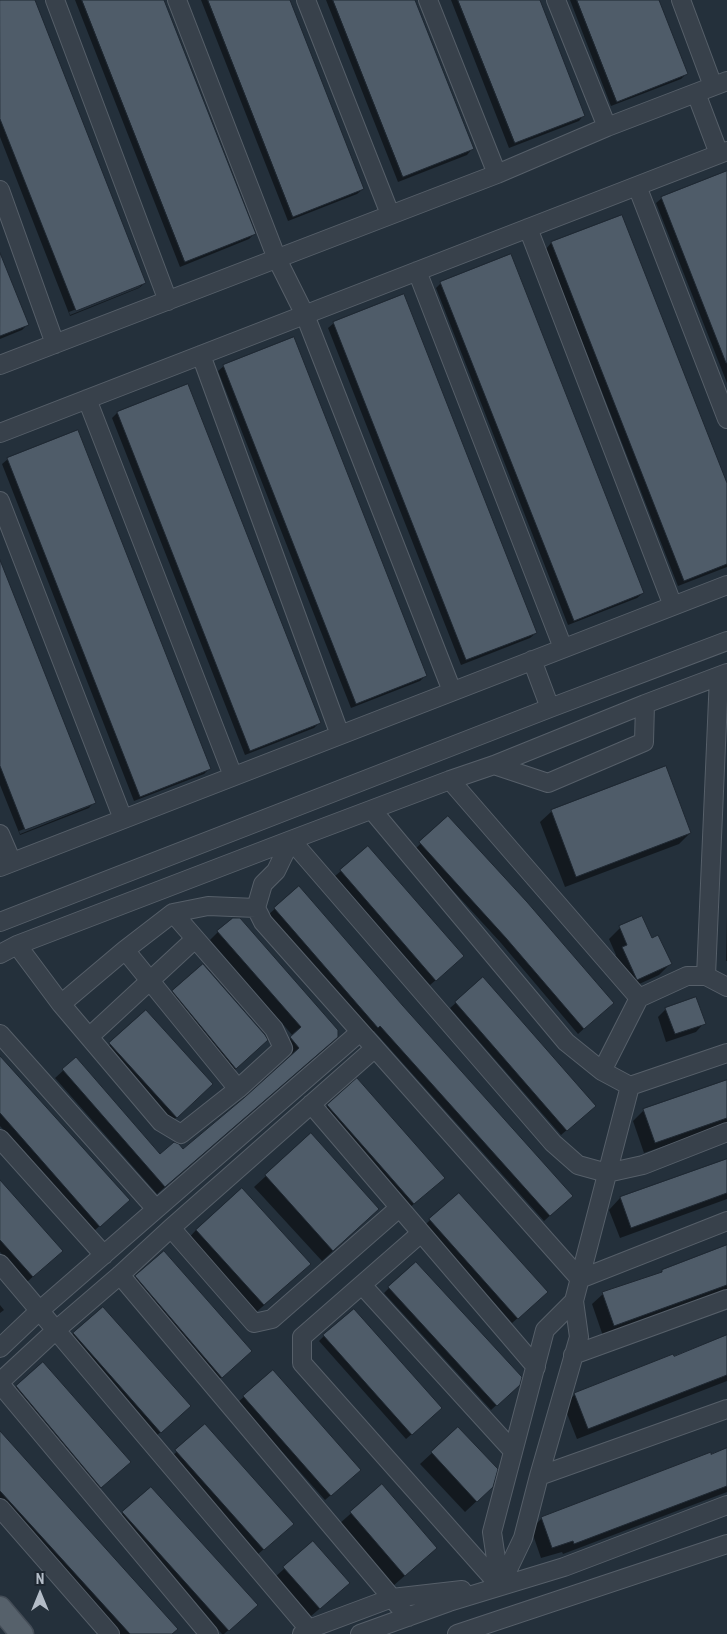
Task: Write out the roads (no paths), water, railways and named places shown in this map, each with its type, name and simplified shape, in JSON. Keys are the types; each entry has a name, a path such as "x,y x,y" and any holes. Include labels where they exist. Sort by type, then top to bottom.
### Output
{"main road":[{"path":"0,1608 22,1634"}],"street":[{"path":"55,0 168,301"},
{"path":"177,0 277,259 305,315 452,691"},
{"path":"306,0 390,214"},
{"path":"428,0 497,174"},
{"path":"556,0 607,127"},
{"path":"0,365 497,174 607,127 720,83 681,0"},
{"path":"0,433 723,152 696,93"},
{"path":"637,186 727,419"},
{"path":"0,190 55,344"},
{"path":"528,228 672,606"},
{"path":"416,271 563,648"},
{"path":"201,355 340,735"},
{"path":"87,399 233,776"},
{"path":"0,501 123,819"},
{"path":"0,834 6,865 727,585"},
{"path":"0,922 727,641"},
{"path":"532,660 550,708"},
{"path":"0,954 17,945 450,780 494,765 645,704 723,675 706,976"},
{"path":"494,765 548,783 644,742 645,704"},
{"path":"450,780 639,998"},
{"path":"372,810 566,1042 602,1071 630,1086 727,1053"},
{"path":"291,840 276,871 263,884 256,908 263,922 580,1279"},
{"path":"291,840 553,1143 578,1165 607,1173 643,1165 727,1132"},
{"path":"61,1004 125,950 173,913 208,906 256,908"},
{"path":"17,945 61,1004 161,1122 181,1134 238,1090 283,1048 274,1029 173,913"},
{"path":"89,1037 196,939"},
{"path":"125,950 238,1090"},
{"path":"602,1071 639,998 687,976 706,976 727,987"},
{"path":"0,1348 39,1311 360,1032"},
{"path":"0,1034 156,1209"},
{"path":"209,1634 0,1383 56,1330 375,1048"},
{"path":"500,1586 523,1538 579,1337 574,1301 630,1086"},
{"path":"311,1104 536,1367"},
{"path":"0,1139 104,1254"},
{"path":"171,1228 254,1323 272,1319 399,1208"},
{"path":"580,1279 727,1221"},
{"path":"421,1233 302,1337 302,1363 500,1586"},
{"path":"0,1264 308,1632 392,1598 500,1586"},
{"path":"120,1274 408,1617"},
{"path":"362,1285 513,1451"},
{"path":"573,1355 727,1299"},
{"path":"500,1586 492,1532 513,1451 545,1330 574,1301"},
{"path":"539,1476 727,1409"},
{"path":"360,1634 500,1586 564,1567 727,1505"},
{"path":"0,1508 110,1634"},
{"path":"457,1634 727,1544"}]}
